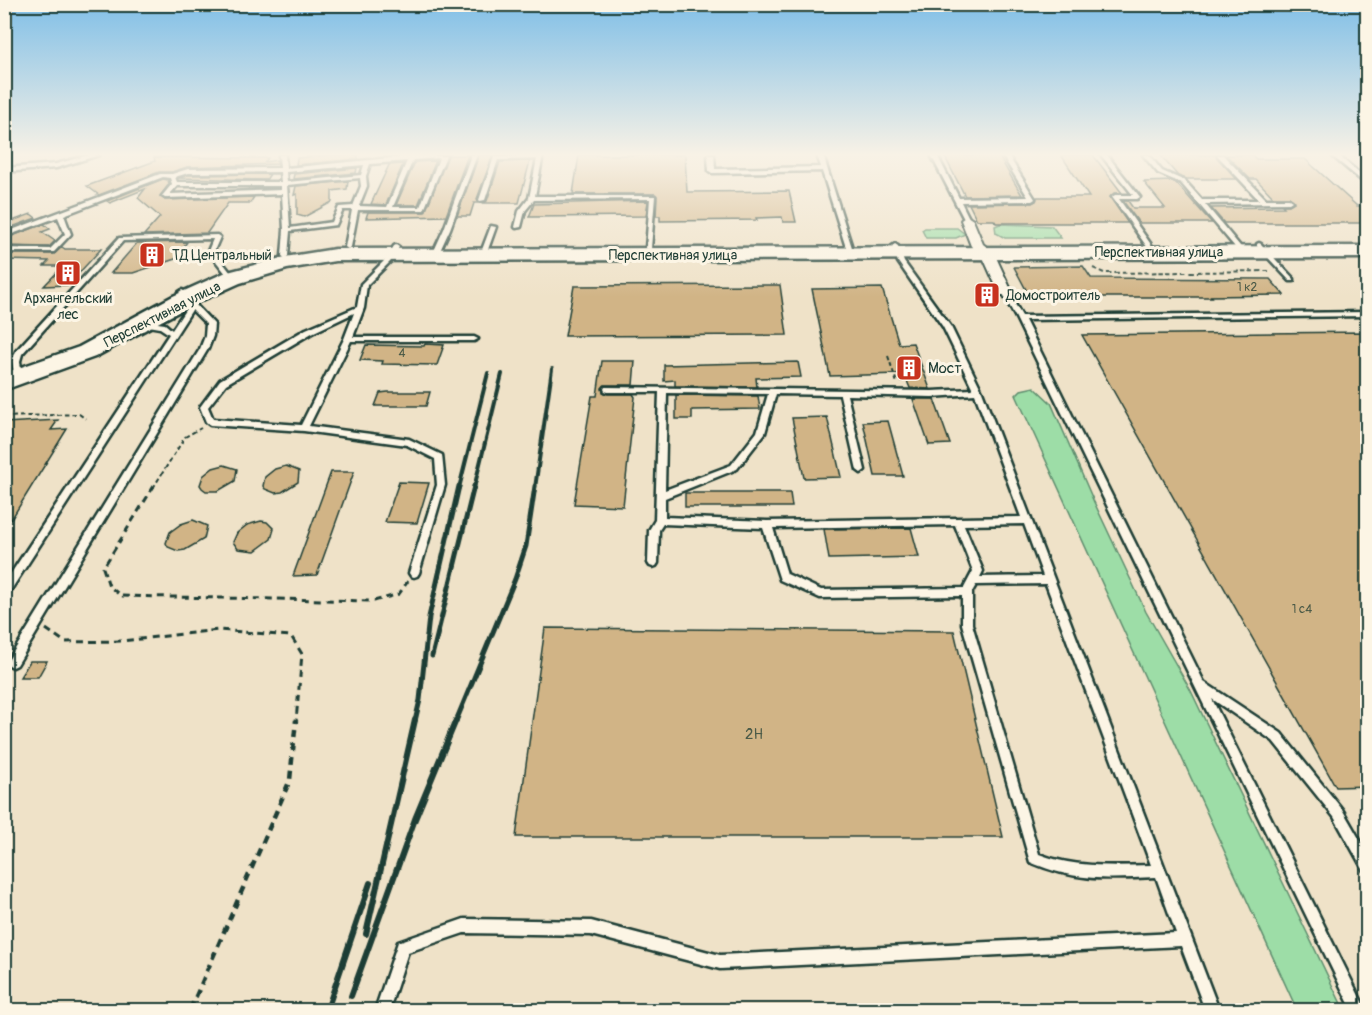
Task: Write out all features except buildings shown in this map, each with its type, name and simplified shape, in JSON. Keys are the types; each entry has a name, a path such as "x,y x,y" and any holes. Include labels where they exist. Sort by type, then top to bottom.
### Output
{"main road":[{"name":"Перспективная улица","path":"1256,252 1368,244"},
{"name":"Перспективная улица","path":"11,375 87,352 229,275 285,256 348,247 484,252 1151,249 1368,252"},
{"name":"Перспективная улица","path":"484,252 649,248 850,250"},
{"name":"Перспективная улица","path":"229,275 303,259 394,250"},
{"name":"Перспективная улица","path":"11,375 188,298"}],"street":[{"path":"967,220 1005,292"}],"lane":[{"path":"4,235 89,202"},
{"path":"285,256 286,202"},
{"path":"348,247 358,202"},
{"path":"389,209 392,202"},
{"path":"287,230 334,224 341,208 422,209 425,202"},
{"path":"437,251 456,202"},
{"path":"518,227 522,211 529,202"},
{"path":"649,248 653,202"},
{"path":"835,202 850,250"},
{"path":"958,202 967,220"},
{"path":"1119,202 1151,249"},
{"path":"1199,202 1292,280"},
{"path":"4,250 52,251 68,234 60,213"},
{"path":"484,252 494,227"},
{"path":"11,375 19,353 122,239 217,237 211,251 229,275"},
{"path":"304,428 348,339 360,308 364,284 389,260 394,250"},
{"path":"896,250 901,262 947,327 978,390 1212,1011"},
{"path":"1005,292 1020,318 1359,1011"},
{"path":"4,593 174,334 188,298 210,324 209,336 204,349 13,662"},
{"path":"360,308 309,331 223,382 204,407 210,422 304,428 409,442 439,458 441,485 414,573"},
{"path":"1020,318 1368,314"},
{"path":"141,323 162,326 174,334"},
{"path":"348,339 474,339"},
{"path":"608,389 901,394 978,390"},
{"path":"653,563 654,530 660,520 663,390"},
{"path":"660,496 734,466 761,433 773,392"},
{"path":"843,393 861,470"},
{"path":"660,520 767,525 1027,520"},
{"path":"958,522 978,571 967,592 967,624 1034,858 1055,868 1080,872 1160,871"},
{"path":"767,525 783,577 820,594 967,592"},
{"path":"973,581 1049,580"},
{"path":"1200,684 1277,737 1338,813 1368,867"},
{"path":"382,1011 403,947 464,926 591,928 720,962 1185,939"}],"path":[{"path":"1085,264 1104,273 1269,272 1256,252"},
{"path":"888,356 901,394"},
{"path":"4,417 80,414 86,419"},
{"path":"210,422 185,438 103,568 109,586 121,596 374,601 399,594 414,573"},
{"path":"37,623 65,642 122,641 218,630 291,636 302,654 290,780 190,1011"}],"green space":[{"path":"1000,224 1052,226 1061,238 1005,238 996,233 995,226"},
{"path":"925,228 957,228 965,234 956,238 926,238 922,230"},
{"path":"1034,387 1051,403 1094,502 1146,612 1191,691 1344,1010 1297,1010 1016,395 1021,390"}],"railway":[{"path":"535,488 552,369"},
{"path":"459,488 488,373"},
{"path":"474,488 502,374"},
{"path":"415,721 420,700 429,617 459,486"},
{"path":"432,656 474,486"},
{"path":"456,721 515,579 526,546 535,486"},
{"path":"366,934 415,720"},
{"path":"351,996 415,819 456,720"},
{"path":"327,1010 370,883"}],"place":[{"name":"ТД Центральный","path":"152,255"},
{"name":"Архангельский лес","path":"68,273"},
{"name":"Домостроитель","path":"987,295"},
{"name":"Мост","path":"909,368"}]}
